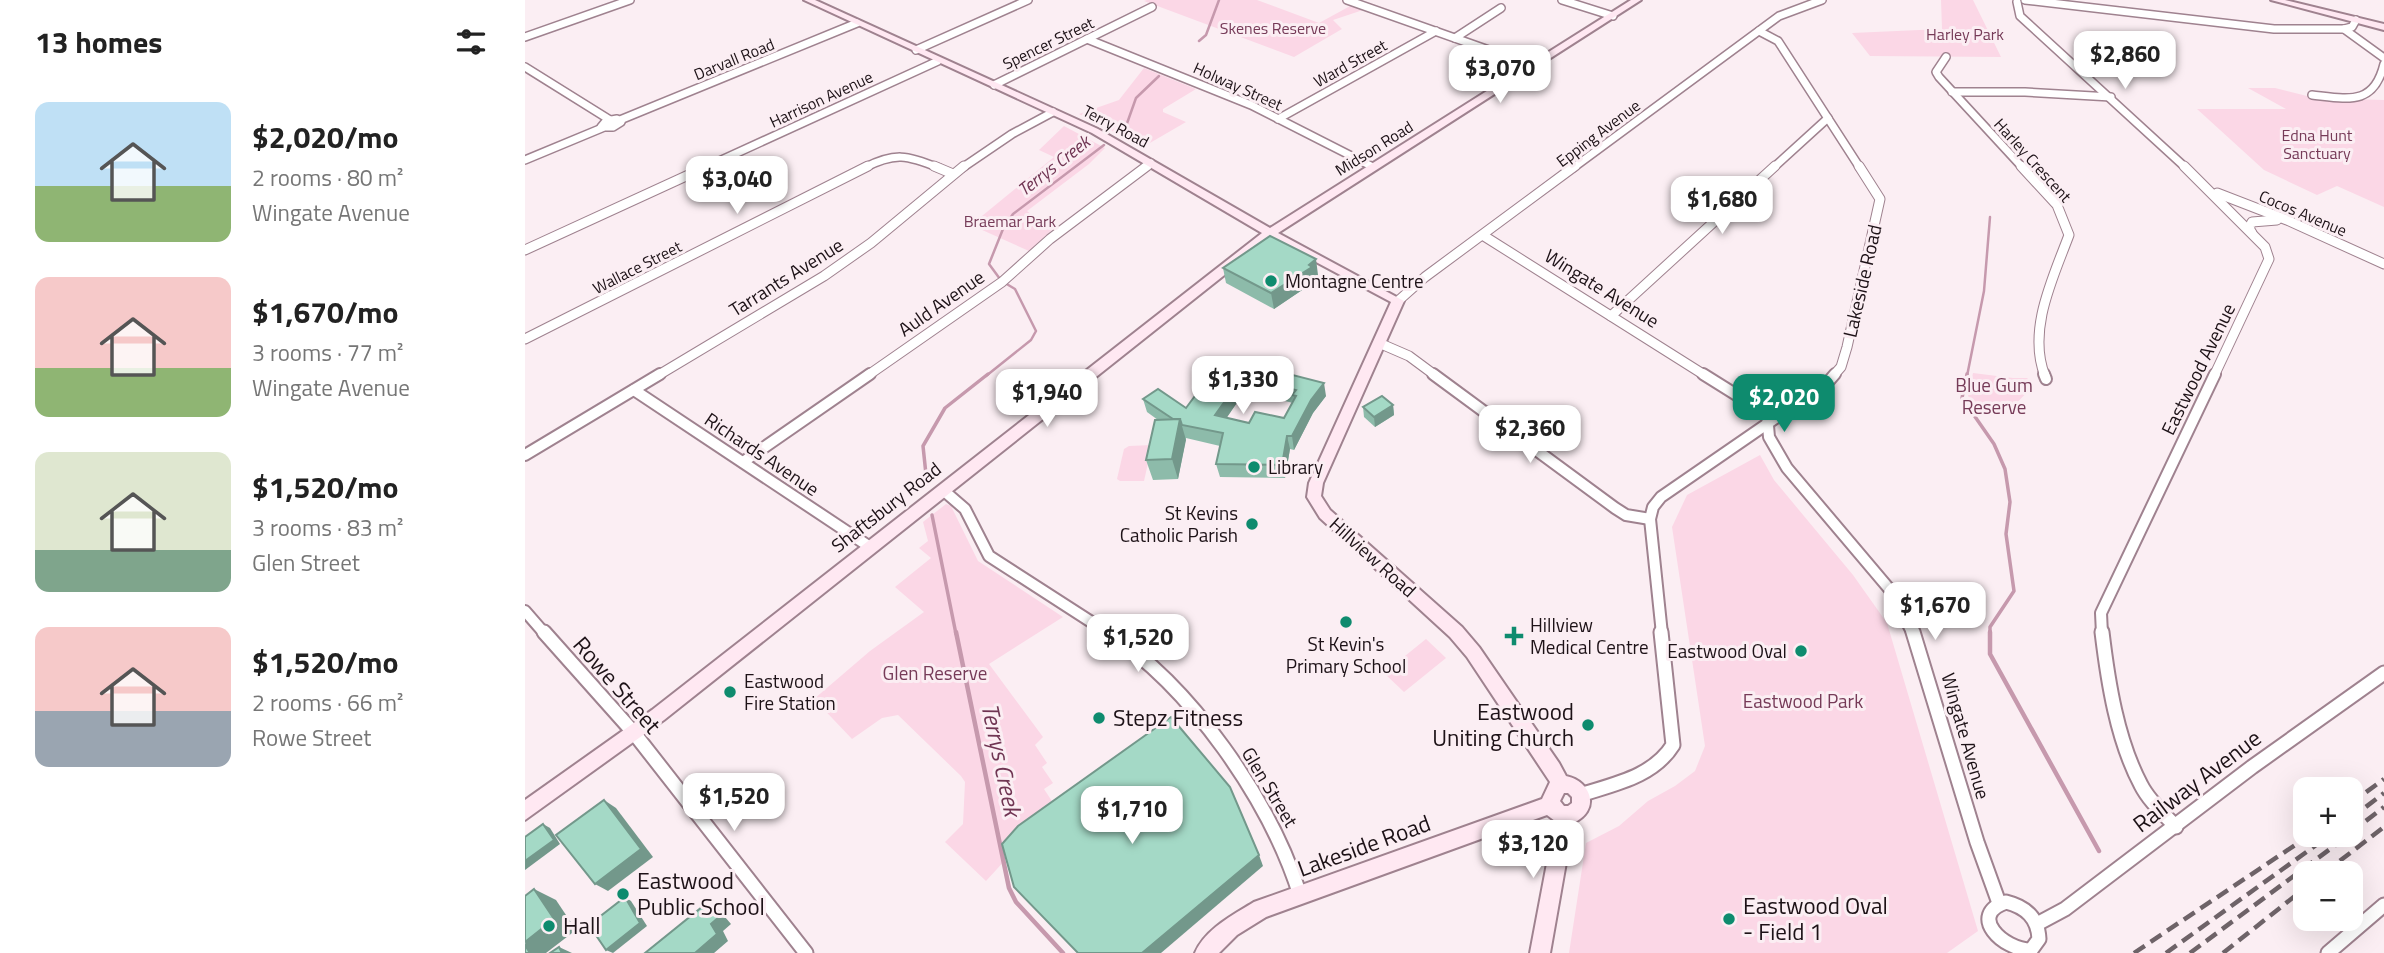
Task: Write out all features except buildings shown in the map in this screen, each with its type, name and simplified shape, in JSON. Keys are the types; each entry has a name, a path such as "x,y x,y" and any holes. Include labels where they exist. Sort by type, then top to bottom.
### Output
{"street":[{"path":"525,37 631,0"},
{"name":"Terry Road","path":"808,0 1095,131 1270,233 1398,302"},
{"path":"1347,0 1534,66"},
{"path":"1562,0 1613,16"},
{"name":"Midson Road","path":"1270,233 1637,0"},
{"name":"Epping Avenue","path":"1398,302 1409,289 1785,12 1822,0"},
{"path":"2008,0 2197,18 2274,29 2344,29 2352,27 2356,20"},
{"path":"2276,0 2384,27"},
{"path":"916,50 1025,1"},
{"name":"Eastwood Avenue","path":"2022,1 2020,16 2211,191 2269,253 2267,265 2101,613 2102,639 2133,766 2143,788 2176,827"},
{"name":"Spencer Street","path":"993,85 1152,7"},
{"path":"1455,38 1501,8"},
{"name":"Darvall Road","path":"602,128 617,126 620,120 857,23"},
{"path":"2344,29 2384,58"},
{"name":"Lakeside Road","path":"1650,520 1653,507 1661,497 1769,426 1836,375 1847,347 1880,199 1778,41 1759,31"},
{"name":"Ward Street","path":"1278,118 1436,32"},
{"name":"Holway Street","path":"1087,39 1200,83 1278,118 1373,167"},
{"name":"Harley Crescent","path":"1946,57 1936,72 2057,205 2068,228 2068,240 2042,309 2040,363 2046,379"},
{"name":"Harrison Avenue","path":"525,250 939,61"},
{"path":"2312,95 2346,98 2369,93 2378,83 2384,64"},
{"path":"525,67 610,120"},
{"path":"1952,92 2025,92 2111,97"},
{"name":"Tarrants Avenue","path":"525,455 824,276 871,243 953,174 1012,134 1053,111"},
{"path":"1611,316 1828,118"},
{"path":"525,160 602,128 603,123 610,120 620,120"},
{"path":"1813,134 1837,132"},
{"name":"Wallace Street","path":"525,340 886,157 912,157 953,174"},
{"name":"Auld Avenue","path":"743,463 1002,282 1050,239 1151,163"},
{"name":"Cocos Avenue","path":"2211,191 2384,264"},
{"path":"2252,233 2250,225 2264,219 2279,220 2313,232"},
{"name":"Shaftsbury Road","path":"525,811 634,733 1270,233"},
{"name":"Wingate Avenue","path":"1483,236 1767,414 1769,437 1787,468 1902,606 1920,649 1977,842 2000,903"},
{"name":"Hillview Road","path":"1398,302 1316,483 1313,494 1316,503 1359,546 1456,632 1473,652 1553,769 1561,785"},
{"path":"1379,343 1409,356 1615,508 1626,515 1650,520 1673,746 1669,755 1652,769 1580,794"},
{"name":"Richards Avenue","path":"634,390 870,547"},
{"name":"Glen Street","path":"943,490 965,509 989,556 1135,650 1161,676 1229,754 1250,785 1290,863 1300,895"},
{"name":"Rowe Street","path":"525,611 634,733 806,953"},
{"name":"Railway Avenue","path":"2036,924 2065,909 2252,767 2384,673"},
{"path":"1540,953 1558,809 1551,794 1561,785 1570,785 1580,794 1581,803 1577,811 1558,809"},
{"name":"Lakeside Road","path":"1205,953 1242,919 1300,895 1558,809"},
{"path":"2000,903 2020,906 2036,924 2039,939 2031,950 2000,949 1989,918 1994,906 2000,903"},
{"path":"2328,953 2384,905"}],"green space":[{"name":"Skenes Reserve","path":"1257,0 1319,23 1352,5 1363,10 1333,20 1342,29 1294,57 1144,1"},
{"name":"Harley Park","path":"1941,0 1973,0 2001,57 1870,56 1852,33 1942,29"},
{"path":"1144,68 1196,89 1163,109 1163,112 1186,122 1143,147 1079,114 1119,100"},
{"name":"Edna Hunt Sanctuary","path":"2248,88 2275,88 2315,98 2384,100 2384,207 2337,186 2317,195 2264,170 2197,109 2286,109"},
{"name":"Braemar Park","path":"1064,126 1105,148 1089,164 1027,211 1042,223 1056,226 1029,251 971,225 1054,157 1039,150"},
{"name":"Blue Gum Reserve","path":"1973,373 2027,378 2034,385 2004,416 1984,415 1968,396"},
{"path":"1152,445 1144,481 1117,479 1124,449 1129,446"},
{"name":"Eastwood Park","path":"1760,455 1774,480 1853,575 1887,623 1978,931 1947,953 1569,953 1586,843 1619,826 1648,801 1695,771 1705,746 1672,527 1687,495"},
{"name":"Glen Reserve","path":"946,504 951,506 978,561 1063,617 989,664 1043,737 1035,745 1047,763 1042,767 1053,783 1044,789 1059,812 1027,836 986,881 945,842 963,824 965,782 961,776 898,715 882,718 852,739 814,699 870,651 924,612 895,587 931,558 919,548 928,541 923,522"},
{"path":"1426,639 1446,658 1404,692 1384,673"}],"waterway":[{"name":"Terrys Creek","path":"1199,41 1206,35 1219,0"},
{"name":"Terrys Creek","path":"1119,133 1125,129 1136,98 1159,76"},
{"name":"Terrys Creek","path":"1000,279 989,264 1003,229 1013,214 1104,145"},
{"path":"1967,376 1984,291 1990,217"},
{"name":"Terrys Creek","path":"986,376 1031,340 1036,331 1015,289 1005,283"},
{"name":"Terrys Creek","path":"927,484 923,446 945,408 988,374"},
{"path":"1967,374 1962,398 1994,444 2005,469 2010,502 2006,534 2014,591 1990,627 1990,654 2099,851"},
{"name":"Terrys Creek","path":"932,515 956,634"},
{"name":"Terrys Creek","path":"956,632 1009,888 1016,902 1063,953"}],"railway":[{"path":"2363,794 2384,779"},
{"path":"2363,809 2384,793"},
{"path":"2363,823 2384,807"},
{"path":"2340,861 2384,827"},
{"path":"2134,953 2293,846"},
{"path":"2166,953 2313,847"},
{"path":"2190,953 2333,847"},
{"path":"2223,953 2293,898"}],"place":[{"name":"Montagne Centre","path":"1271,281"},
{"name":"Library","path":"1254,467"},
{"name":"St Kevins Catholic Parish","path":"1252,524"},
{"name":"St Kevin's Primary School","path":"1346,622"},
{"name":"Hillview Medical Centre","path":"1514,636"},
{"name":"Eastwood Oval","path":"1801,651"},
{"name":"Eastwood Fire Station","path":"730,692"},
{"name":"Stepz Fitness","path":"1099,718"},
{"name":"Eastwood Uniting Church","path":"1588,725"},
{"name":"Eastwood Public School","path":"623,894"},
{"name":"Eastwood Oval - Field 1","path":"1729,919"},
{"name":"Hall","path":"549,926"}]}
